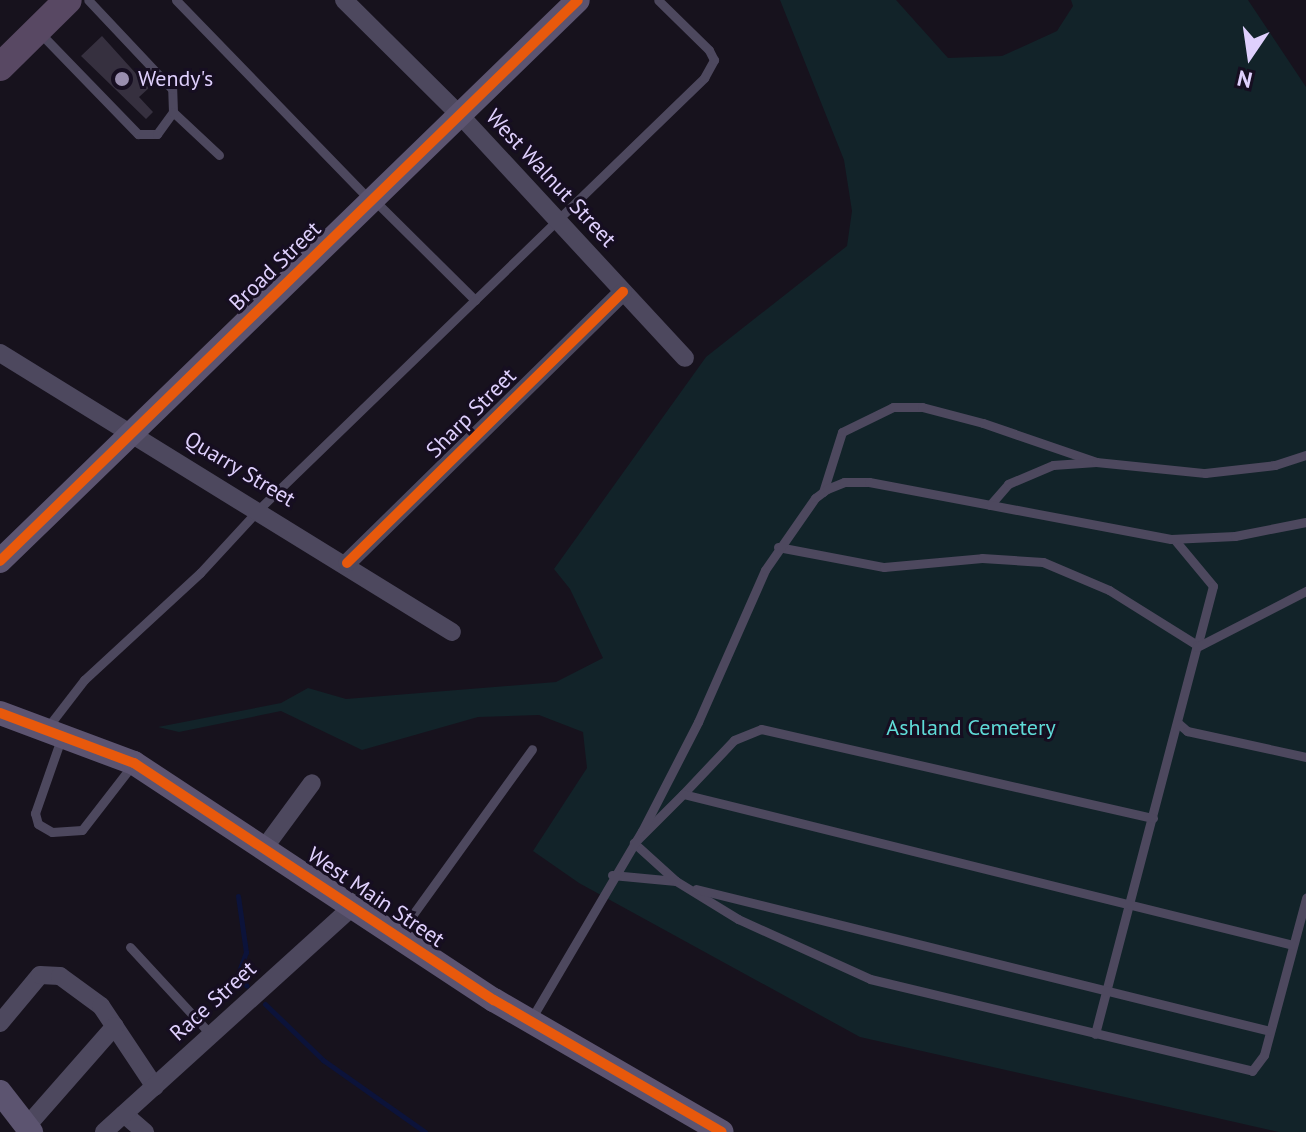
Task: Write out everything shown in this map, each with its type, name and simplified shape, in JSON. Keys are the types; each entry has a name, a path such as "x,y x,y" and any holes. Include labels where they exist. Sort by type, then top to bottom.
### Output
{"main road":[{"path":"0,67 68,0"}],"street":[{"name":"West Walnut Street","path":"344,0 460,115 685,358"},
{"name":"Broad Street","path":"0,561 578,0"},
{"name":"Sharp Street","path":"347,563 623,292"},
{"name":"Quarry Street","path":"0,353 347,563 452,632"},
{"name":"West Main Street","path":"0,713 55,730 134,763 530,1022 722,1132"},
{"path":"265,847 312,783"},
{"name":"Race Street","path":"104,1132 354,905"},
{"path":"0,1023 40,975 53,975 95,999 155,1087"},
{"path":"0,1092 29,1129 115,1026"},
{"path":"124,1114 145,1132"}],"lane":[{"path":"37,31 138,134 157,134 173,112 172,89 88,0"},
{"path":"176,0 475,300"},
{"path":"134,763 82,830 52,832 38,824 36,806 55,730 84,680 200,573 259,509 704,78 714,60 658,0"},
{"path":"173,112 219,155"},
{"path":"530,1022 612,875 634,843 698,722 778,547 823,492 842,432 893,407 922,407 983,423 1096,462"},
{"path":"990,505 1008,484 1037,469 1096,462 1205,473 1275,465 1306,455"},
{"path":"823,492 844,482 869,482 1174,539 1235,536 1306,522"},
{"path":"1095,1034 1213,586 1174,539"},
{"path":"778,547 884,567 982,558 1043,562 1109,590 1197,647"},
{"path":"1197,647 1306,591"},
{"path":"1179,724 1187,731 1306,757"},
{"path":"634,843 734,740 761,729 815,737 1153,818"},
{"path":"398,935 532,749"},
{"path":"683,794 1293,945"},
{"path":"634,843 680,884 738,919 854,974 1252,1071 1261,1064 1306,898"},
{"path":"612,875 680,884 1270,1031"},
{"path":"130,947 212,1036"}],"green space":[{"name":"Ashland Cemetery","path":"780,0 896,0 948,58 1002,56 1057,31 1073,6 1071,0 1248,0 1306,87 1306,1132 1279,1132 860,1037 579,883 533,851 587,768 583,732 539,715 478,717 362,750 281,711 179,732 158,727 281,703 308,688 346,699 556,682 603,658 570,589 554,569 706,357 847,246 852,211 844,160"}],"building":[{"name":"Wendy's","path":"102,36 149,88 139,97 153,112 146,119 81,56"}],"waterway":[{"path":"238,896 246,952 237,977 247,986"},
{"path":"265,1004 323,1060 425,1132"}],"cycle path":[{"path":"0,561 578,0"},
{"path":"347,563 623,292"},
{"path":"0,713 134,763 494,1000 722,1132"}],"place":[{"name":"Wendy's","path":"122,79"}]}
